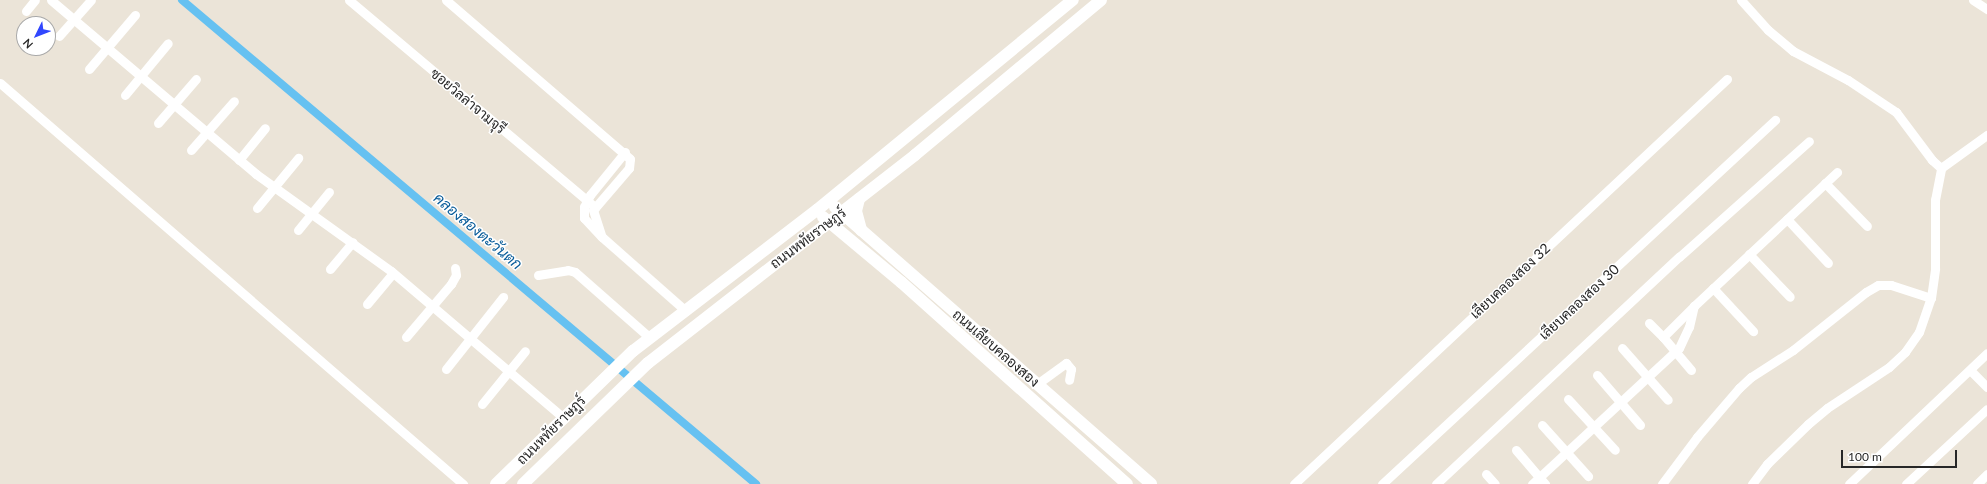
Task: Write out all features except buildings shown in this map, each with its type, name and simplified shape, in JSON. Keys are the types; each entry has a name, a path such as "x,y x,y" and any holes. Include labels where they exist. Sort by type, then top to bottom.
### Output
{"main road":[{"name":"ถนนหทัยราษฎร์","path":"523,484 616,392 648,363 817,230 859,199 1101,0"},
{"name":"ถนนหทัยราษฎร์","path":"496,484 602,379 633,351 829,200 1070,1"},
{"path":"859,199 856,210 861,230"},
{"name":"ถนนเลียบคลองสอง","path":"829,200 840,213 1151,484"},
{"name":"ถนนเลียบคลองสอง","path":"816,210 1127,484"},
{"path":"817,230 846,235"},
{"path":"1112,472 1123,459"}],"street":[{"path":"26,11 35,0"},
{"path":"51,0 141,75 239,160 394,273 564,418"},
{"path":"59,36 91,0"},
{"name":"ซอยวิลล่าจามจุรี","path":"349,0 595,207"},
{"path":"446,0 625,152 630,159 629,168 595,207 593,214 602,237"},
{"path":"1741,0 1768,30 1793,51 1848,80 1896,112 1932,160 1941,168"},
{"path":"1973,0 1987,10"},
{"path":"89,69 135,15"},
{"path":"125,96 168,43"},
{"path":"158,124 196,79"},
{"name":"เลียบคลองสอง 32","path":"1294,484 1727,79"},
{"path":"0,83 463,484"},
{"path":"191,150 234,101"},
{"name":"เลียบคลองสอง 30","path":"1382,484 1775,120"},
{"path":"239,160 265,128"},
{"path":"1752,484 1767,464 1808,424 1827,408 1889,368 1905,352 1919,332 1931,298 1935,268 1936,200 1941,168 1987,135"},
{"path":"1436,484 1679,257 1808,141"},
{"path":"625,152 587,201 584,206 584,218 602,237 686,310"},
{"path":"257,208 298,158"},
{"path":"1663,337 1837,172"},
{"path":"1825,183 1867,226"},
{"path":"298,230 329,192"},
{"path":"1787,219 1828,263"},
{"path":"330,268 353,242"},
{"path":"1749,254 1790,297"},
{"path":"406,337 451,284 456,275 455,268"},
{"path":"538,275 568,270 575,272 650,338"},
{"path":"368,304 394,273"},
{"path":"1662,484 1697,437 1739,388 1751,377 1793,350 1866,292 1878,285 1891,286 1931,298"},
{"path":"1713,288 1753,331"},
{"path":"446,369 503,298"},
{"path":"1516,450 1539,482 1565,453 1675,352 1689,327 1694,306"},
{"path":"1649,323 1691,370"},
{"path":"1622,348 1668,400"},
{"path":"482,404 525,351"},
{"path":"1849,484 1987,353"},
{"path":"1037,384 1050,372 1066,363 1071,369 1069,380"},
{"path":"1970,370 1987,387"},
{"path":"1597,375 1640,425"},
{"path":"1568,399 1615,450"},
{"path":"1906,484 1987,409"},
{"path":"1542,425 1565,453 1588,476"},
{"path":"1486,474 1495,484"},
{"path":"1977,484 1987,474"}],"waterway":[{"name":"คลองสองตะวันตก","path":"182,0 756,484"}]}
